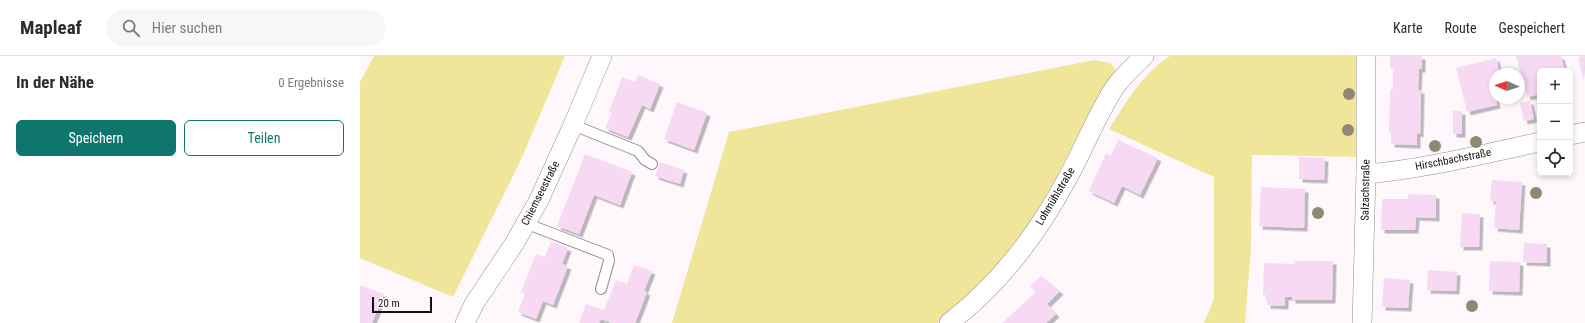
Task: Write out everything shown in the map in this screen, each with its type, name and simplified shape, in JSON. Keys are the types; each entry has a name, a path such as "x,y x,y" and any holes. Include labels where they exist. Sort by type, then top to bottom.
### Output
{"street":[{"name":"Chiemseestraße","path":"465,323 474,304 514,244 539,200 602,56"},
{"name":"Lohmühlstraße","path":"949,323 969,307 1003,274 1024,247 1067,180 1116,86 1144,56"},
{"name":"Salzachstraße","path":"1362,323 1366,174 1366,56"},
{"path":"1573,134 1585,132"},
{"name":"Hirschbachstraße","path":"1366,174 1390,172 1430,165 1537,143"}],"lane":[{"path":"573,125 638,151 645,160 652,164"},
{"path":"525,223 608,255 609,261 601,289"}],"shaded area":[{"path":"374,56 565,56 520,162 453,297 360,258 360,82"},
{"path":"1170,56 1359,56 1359,157 1252,155 1251,247 1245,323 1204,323 1214,299 1214,177 1109,129 1129,98 1143,80 1160,63"},
{"path":"1094,60 1110,63 1117,71 1101,91 1058,175 1015,248 969,297 937,323 672,323 729,132"}],"building":[{"path":"1390,56 1422,56 1422,69 1419,69 1418,90 1421,90 1420,134 1417,133 1417,145 1391,144 1391,133 1389,133 1390,89 1393,89 1393,69 1390,68"},
{"path":"1516,56 1561,56 1564,68 1537,68 1537,95 1527,97 1525,90 1525,68 1519,68"},
{"path":"1585,56 1584,82 1578,57"},
{"path":"1496,58 1498,68 1489,68 1489,104 1497,105 1467,112 1456,68"},
{"path":"638,75 660,84 650,109 642,105 628,137 605,128 612,113 609,112 622,77 635,82"},
{"path":"1530,101 1534,119 1524,121 1520,104 1525,104 1525,102"},
{"path":"677,102 707,113 694,150 664,139"},
{"path":"1453,111 1462,111 1462,134 1453,134"},
{"path":"1118,140 1158,158 1140,195 1122,186 1114,203 1089,191 1106,153 1111,155"},
{"path":"585,154 632,172 620,205 594,195 579,234 557,226"},
{"path":"1299,157 1325,158 1324,180 1299,179"},
{"path":"660,162 684,170 680,184 655,176"},
{"path":"1492,180 1522,182 1519,230 1494,228 1496,201 1490,201"},
{"path":"1261,187 1305,189 1304,228 1259,226"},
{"path":"1408,194 1436,195 1436,218 1416,217 1415,230 1381,230 1382,199 1408,199"},
{"path":"1462,213 1480,214 1479,247 1460,247"},
{"path":"551,241 568,248 562,264 568,266 553,305 543,301 536,319 518,312 525,294 521,292 536,254 545,257"},
{"path":"1524,243 1547,244 1547,263 1523,262"},
{"path":"1294,261 1333,261 1332,300 1292,300 1292,297 1285,297 1285,306 1267,305 1267,295 1263,295 1264,263 1294,264"},
{"path":"1490,261 1520,262 1519,292 1489,291"},
{"path":"634,265 652,271 644,291 647,292 635,323 612,323 601,319 599,323 579,323 586,304 604,310 616,280 627,284"},
{"path":"1428,270 1457,272 1456,291 1427,290"},
{"path":"1041,276 1060,291 1047,304 1056,314 1046,323 1002,323 1036,292 1030,286"},
{"path":"1384,278 1410,280 1408,308 1382,307"},
{"path":"360,285 384,294 372,323 360,323"}]}
